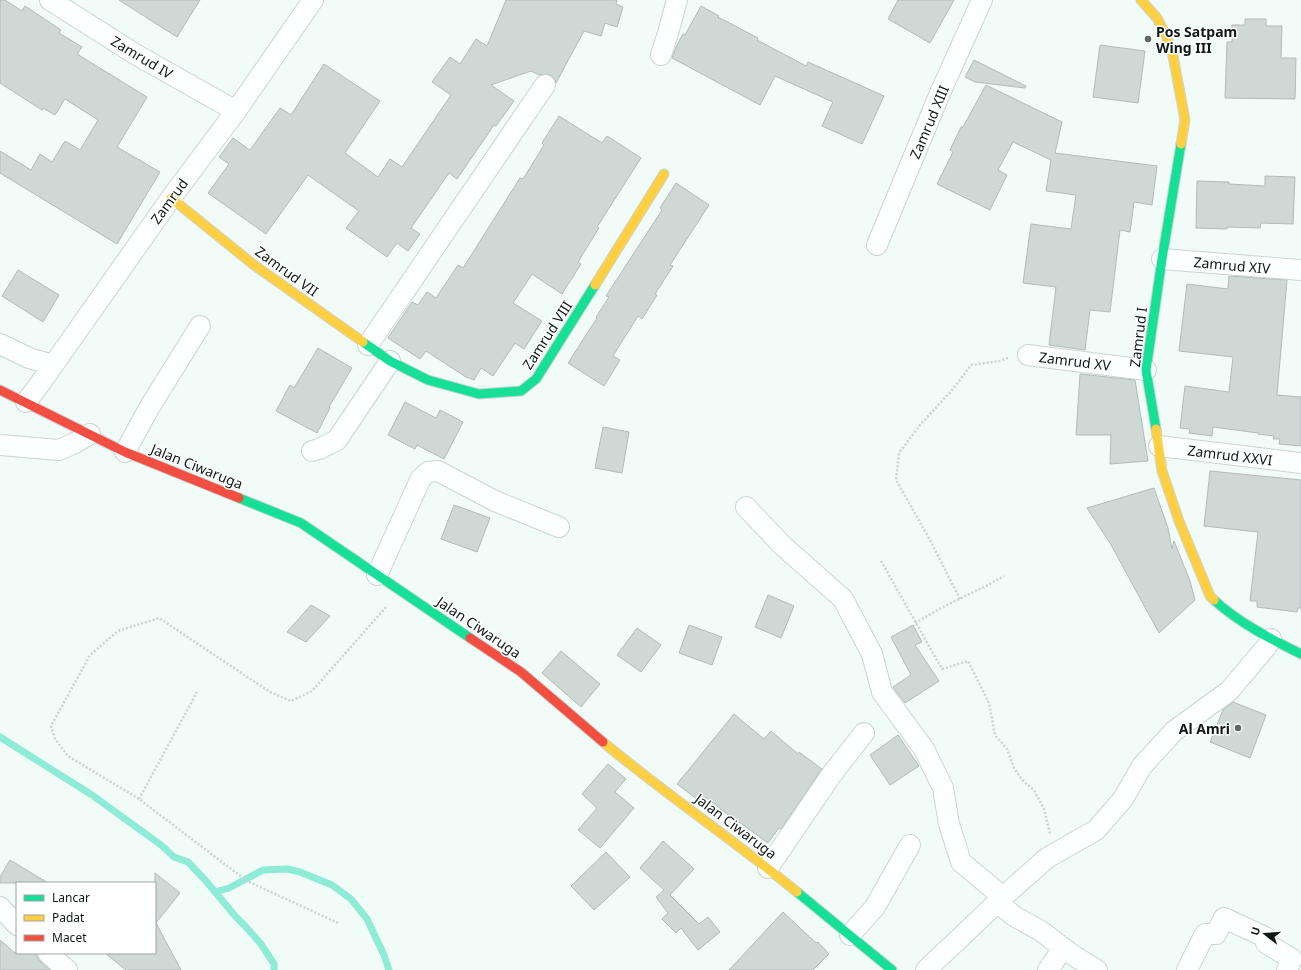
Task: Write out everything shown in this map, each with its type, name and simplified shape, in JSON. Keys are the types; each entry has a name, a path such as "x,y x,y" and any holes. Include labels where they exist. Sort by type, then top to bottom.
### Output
{"street":[{"name":"Zamrud IV","path":"50,0 135,54 236,111"},
{"name":"Zamrud","path":"26,402 171,198 236,111 312,0"},
{"path":"661,54 677,0"},
{"name":"Zamrud XIII","path":"878,245 940,94 982,0"},
{"name":"Zamrud I","path":"1141,0 1157,18 1166,35 1173,56 1185,120 1162,259 1146,370 1162,471 1210,596 1225,610 1271,639 1301,654"},
{"path":"368,345 545,85"},
{"name":"Zamrud VIII","path":"390,361 428,380 479,394 521,391 536,379 664,174"},
{"name":"Zamrud VII","path":"171,198 254,265 390,361"},
{"name":"Zamrud XIV","path":"1162,259 1301,270"},
{"path":"125,452 149,408 200,326"},
{"path":"0,344 29,358 53,365"},
{"name":"Zamrud XV","path":"1028,355 1146,370"},
{"path":"312,451 337,440 390,361"},
{"name":"Jalan Ciwaruga","path":"0,390 125,452 301,523 521,672 626,761 768,868 892,970"},
{"path":"0,446 59,450 90,434"},
{"name":"Zamrud XXVI","path":"1159,446 1301,463"},
{"path":"377,575 421,478 428,472 438,471 495,501 559,527"},
{"path":"746,507 782,545 843,599 872,654 882,692 924,749 943,788 948,824 961,862 1000,900 1014,916 1041,931 1071,954 1097,970"},
{"path":"926,970 1047,858 1096,830 1123,799 1142,766 1174,730 1229,691 1267,646 1271,639"},
{"path":"768,868 832,774 864,733"},
{"path":"850,935 875,907 910,845"},
{"path":"0,908 16,924"},
{"path":"1187,970 1205,934 1216,934 1224,918 1265,936 1266,943 1293,961"},
{"path":"1048,970 1063,948"},
{"path":"49,954 67,970"}],"path":[{"path":"960,599 930,540 896,480 899,453 920,425 953,390 971,365 1000,362 1014,356 1028,355"},
{"path":"881,561 942,669 968,661 989,703 995,735 1007,749 1014,768 1024,782 1034,790 1044,809 1050,832 1047,858"},
{"path":"915,623 988,586 1004,576"},
{"path":"338,923 247,881 139,799 68,756 55,739 51,726 90,655 118,631 159,618 270,692 291,701 312,691 400,591"},
{"path":"139,799 197,692"}],"building":[{"path":"0,0 5,0 22,11 25,6 61,30 59,33 82,47 77,54 147,97 117,147 160,172 117,244 0,173 0,151 31,170 40,154 52,162 65,141 80,150 98,120 65,99 55,115 43,108 42,110 0,83"},
{"path":"119,0 200,0 177,37"},
{"path":"506,0 617,0 616,4 623,7 617,27 605,23 601,36 584,31 556,83 551,75 539,75 531,71 491,85 514,101 496,126 494,125 457,179 449,173 411,228 420,234 408,251 397,243 387,257 346,228 359,211 308,175 266,234 208,193 229,164 219,157 233,138 250,150 280,108 291,115 324,64 380,101 345,153 378,177 390,159 402,167 451,95 432,82 450,57 460,64 476,39 487,46"},
{"path":"898,0 954,0 930,43 888,19"},
{"path":"701,6 719,16 718,17 758,38 757,40 806,66 808,62 884,96 862,144 822,126 833,102 775,76 760,105 672,58 683,34 685,35"},
{"path":"1245,19 1266,19 1266,26 1282,26 1281,58 1296,58 1295,99 1225,98 1227,42 1232,42 1232,25 1245,25"},
{"path":"1100,45 1145,51 1138,103 1093,97"},
{"path":"974,60 1026,86 1025,88 975,82 965,77"},
{"path":"986,85 1062,122 1055,153 1157,166 1152,205 1134,202 1130,232 1120,230 1110,312 1090,310 1085,350 1049,345 1056,287 1023,283 1031,224 1071,229 1076,195 1046,191 1051,160 1013,142 998,170 1007,175 990,210 937,184 953,152 950,150 961,127 963,127"},
{"path":"559,116 602,143 607,136 641,158 597,227 599,228 578,262 581,264 562,294 532,274 513,303 542,321 524,349 515,343 493,376 481,368 474,380 466,377 426,351 420,359 388,338 412,302 418,305 427,292 436,298 458,265 463,268 520,178 523,179 544,145 542,143"},
{"path":"1265,176 1295,177 1293,224 1261,223 1260,228 1196,228 1197,181 1229,182 1229,184 1265,186"},
{"path":"676,183 709,205 670,265 673,266 655,294 657,295 642,319 638,316 613,356 620,360 604,386 568,363 609,297 606,296 662,210 660,208"},
{"path":"18,270 59,295 43,322 2,296"},
{"path":"1229,276 1287,280 1277,395 1301,397 1301,446 1279,444 1280,439 1273,439 1274,436 1258,433 1213,427 1212,436 1189,433 1190,429 1180,428 1185,386 1229,392 1233,357 1179,351 1187,284 1228,289"},
{"path":"318,348 352,368 329,407 330,408 317,433 276,411 290,385 294,388"},
{"path":"1080,374 1135,380 1148,461 1110,464 1111,435 1076,435"},
{"path":"405,402 436,418 440,410 463,422 444,459 417,445 415,449 388,435"},
{"path":"603,427 629,432 622,473 595,468"},
{"path":"1210,471 1301,480 1301,608 1298,608 1297,612 1257,607 1257,601 1250,601 1258,532 1204,526"},
{"path":"1154,488 1168,528 1172,549 1174,541 1190,581 1195,600 1159,633 1110,543 1087,508"},
{"path":"454,505 490,518 477,552 441,539"},
{"path":"768,595 794,606 781,638 755,627"},
{"path":"311,605 330,616 306,642 287,632"},
{"path":"689,625 722,637 712,665 679,653"},
{"path":"913,625 922,642 915,645 939,681 905,703 893,687 911,675 891,637"},
{"path":"637,628 661,645 641,672 617,655"},
{"path":"561,651 600,684 581,707 542,673"},
{"name":"Al Amri","path":"1233,702 1266,715 1250,758 1210,742 1223,710"},
{"path":"734,714 764,739 771,731 798,754 799,752 822,769 781,829 779,828 768,843 735,819 734,820 706,797 702,803 677,784"},
{"path":"898,735 919,766 890,785 870,755"},
{"path":"608,764 626,779 615,792 634,808 600,848 578,830 597,808 582,794"},
{"path":"663,841 694,869 670,895 699,924 708,917 720,932 698,950 681,928 676,933 662,919 668,913 656,897 664,890 640,868"},
{"path":"606,852 630,877 594,910 571,886"},
{"path":"10,860 46,882 0,883 0,877"},
{"path":"155,873 180,893 156,923 156,882"},
{"path":"783,912 816,943 818,942 829,954 813,970 729,970"},
{"path":"156,923 181,970 126,970 106,954 156,954"},
{"path":"0,940 16,954 37,954 40,961 50,970 0,970"}],"waterway":[{"path":"0,737 92,795 161,845 174,857 188,862 261,944 274,964 274,970"},
{"path":"215,892 229,888 263,870 287,869 300,872 332,885 351,899 367,919 384,955 389,970"}],"traffic: fast":[{"path":"1156,429 1146,370 1181,144"},
{"path":"363,342 390,361 428,380 479,394 521,391 536,379 595,285"},
{"path":"239,498 301,523 470,638"},
{"path":"1214,600 1245,623 1301,654"},
{"path":"797,892 892,970"}],"traffic: slow":[{"path":"1141,0 1157,18 1166,35 1173,56 1185,120 1181,144"},
{"path":"595,285 664,174"},
{"path":"171,198 254,265 363,342"},
{"path":"1156,429 1162,471 1179,521 1210,596 1214,600"},
{"path":"603,742 797,892"}],"traffic: jam":[{"path":"0,390 125,452 239,498"},
{"path":"470,638 521,672 603,742"}],"place":[{"name":"Pos Satpam Wing III","path":"1148,39"},
{"name":"Al Amri","path":"1238,728"}]}
